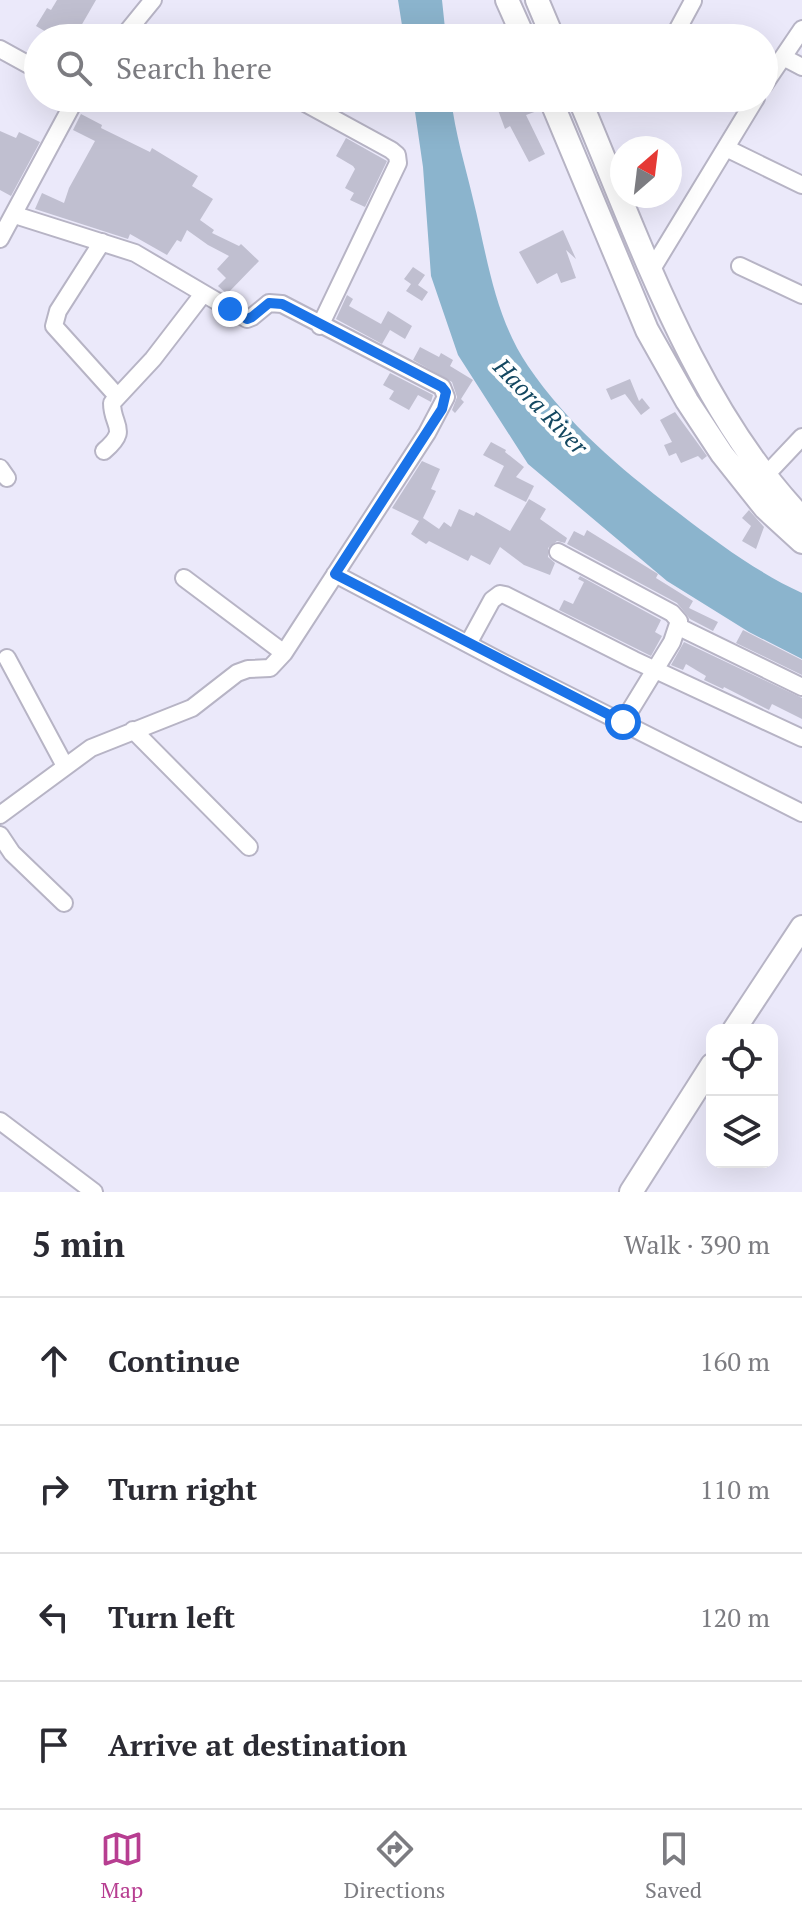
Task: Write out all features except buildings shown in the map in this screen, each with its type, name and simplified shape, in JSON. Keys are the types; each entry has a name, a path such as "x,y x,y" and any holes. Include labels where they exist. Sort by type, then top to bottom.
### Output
{"street":[{"path":"133,24 153,0"},
{"path":"507,0 518,24"},
{"path":"681,24 693,1"},
{"path":"541,3 548,24"},
{"path":"778,64 802,29"},
{"path":"0,49 24,62"},
{"path":"783,57 802,67"},
{"path":"0,239 69,112"},
{"path":"320,326 398,163 397,155 391,150 321,112"},
{"path":"556,112 647,330 687,401 722,454 765,508 802,542"},
{"path":"585,112 686,346 711,394 772,487 802,518"},
{"path":"652,269 748,112"},
{"path":"726,148 802,185"},
{"path":"0,815 100,743 192,708 237,673 270,668 284,653 427,433 446,397 442,387 275,303 269,303 247,319 145,257 15,215"},
{"path":"102,242 58,311 54,326 117,396"},
{"path":"740,266 802,295"},
{"path":"104,451 115,442 119,433 112,406 117,396 153,359 203,294"},
{"path":"765,476 802,437"},
{"path":"558,552 672,613 679,621 679,627 623,722"},
{"path":"335,574 802,813"},
{"path":"184,578 284,653"},
{"path":"468,644 492,600 500,594 505,595 802,738"},
{"path":"679,627 802,687"},
{"path":"7,658 65,766"},
{"path":"133,730 249,847"},
{"path":"0,835 12,853 64,903"},
{"path":"738,1024 802,927"},
{"path":"631,1192 706,1074"},
{"path":"0,1121 94,1192"}],"water":[{"path":"398,0 442,0 445,24 402,24"},
{"name":"Haora River","path":"415,112 454,112 499,306 516,347 528,366 579,428 638,481 739,557 802,593 802,659 749,632 667,581 528,464 458,355 431,276 423,167"}],"route":[{"path":"230,309 247,319 269,303 282,304 442,387 446,392 442,409 335,574 623,722"}]}
